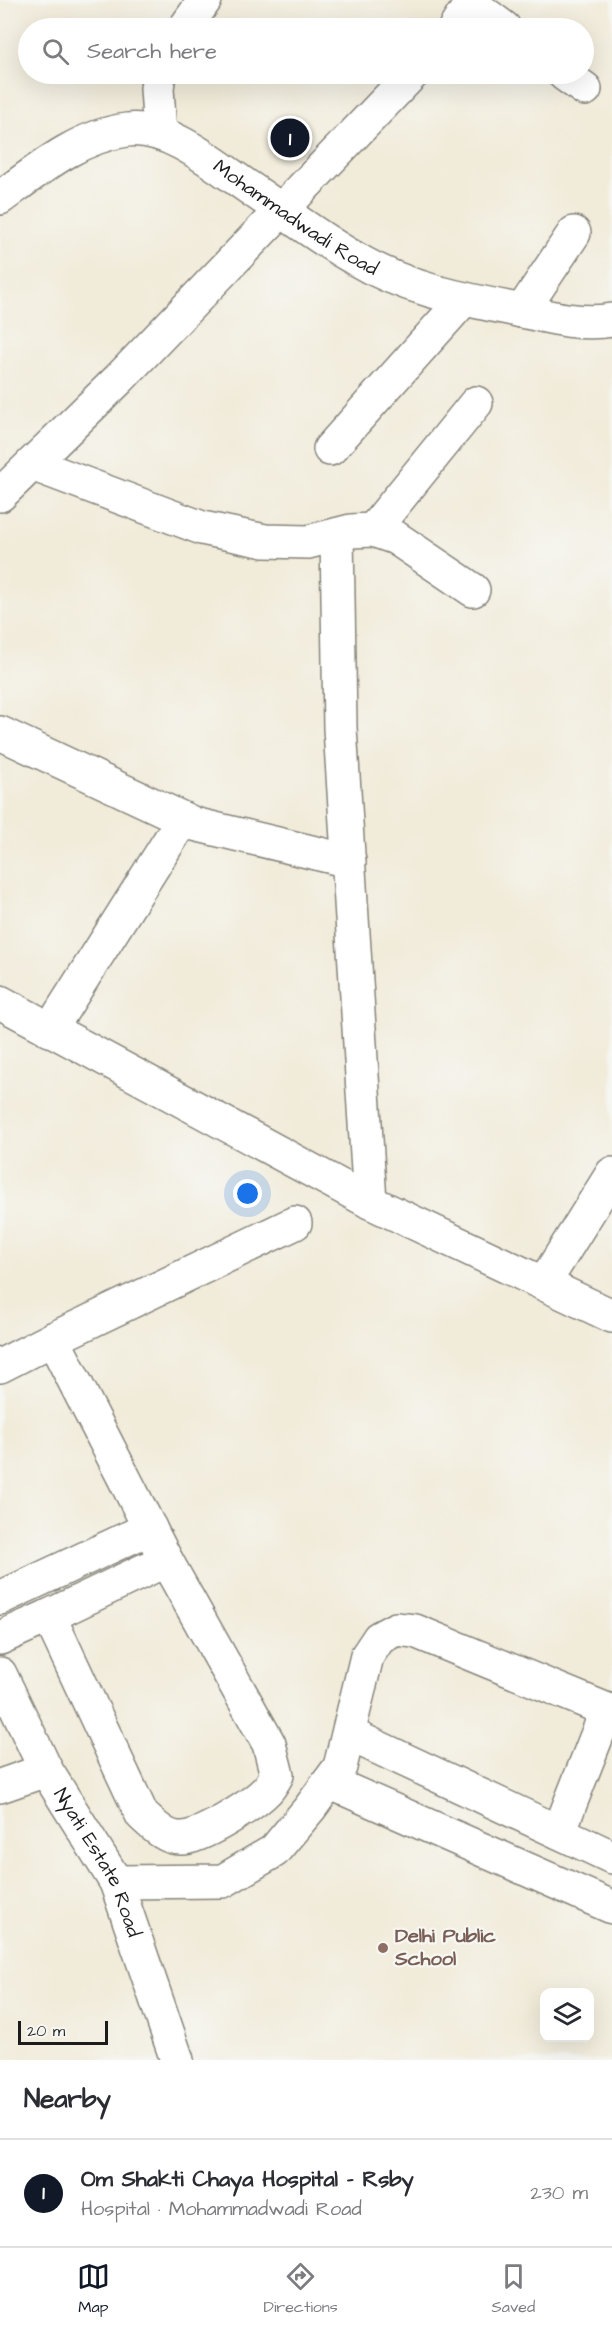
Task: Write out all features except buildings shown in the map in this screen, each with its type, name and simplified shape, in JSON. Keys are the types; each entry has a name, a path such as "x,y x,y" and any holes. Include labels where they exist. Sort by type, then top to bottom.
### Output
{"street":[{"path":"192,18 205,0"},
{"path":"467,11 482,18"},
{"path":"158,84 160,134"},
{"path":"0,495 119,379 402,84"},
{"name":"Mohammadwadi Road","path":"0,198 41,167 89,139 128,130 160,134 191,148 354,259 390,277 428,292 560,319 597,323 612,320"},
{"path":"522,311 574,233"},
{"path":"330,449 464,299"},
{"path":"373,530 476,404"},
{"path":"32,464 202,528 265,541 308,542 351,531 373,530 396,538 473,590"},
{"path":"337,535 340,728 370,1202"},
{"path":"0,733 194,824 349,861"},
{"path":"50,1030 183,819"},
{"path":"0,1002 370,1202 612,1316"},
{"path":"544,1282 612,1174"},
{"path":"0,1366 295,1223"},
{"path":"49,1616 142,1815 158,1831 182,1838 209,1828 252,1804 269,1789 276,1774 269,1744 166,1560 52,1340"},
{"path":"0,1598 150,1528"},
{"path":"0,1638 166,1560"},
{"path":"116,1882 223,1881 273,1851 340,1767 367,1656 379,1638 396,1629 415,1631 610,1711 559,1832"},
{"name":"Nyati Estate Road","path":"0,1674 46,1770 116,1882 177,2060"},
{"path":"349,1734 612,1857"},
{"path":"0,1786 46,1770"},
{"path":"329,1782 612,1907"}],"place":[{"name":"Om Shakti Chaya Hospital - Rsby","path":"290,138"},
{"name":"Delhi Public School","path":"383,1948"}]}
